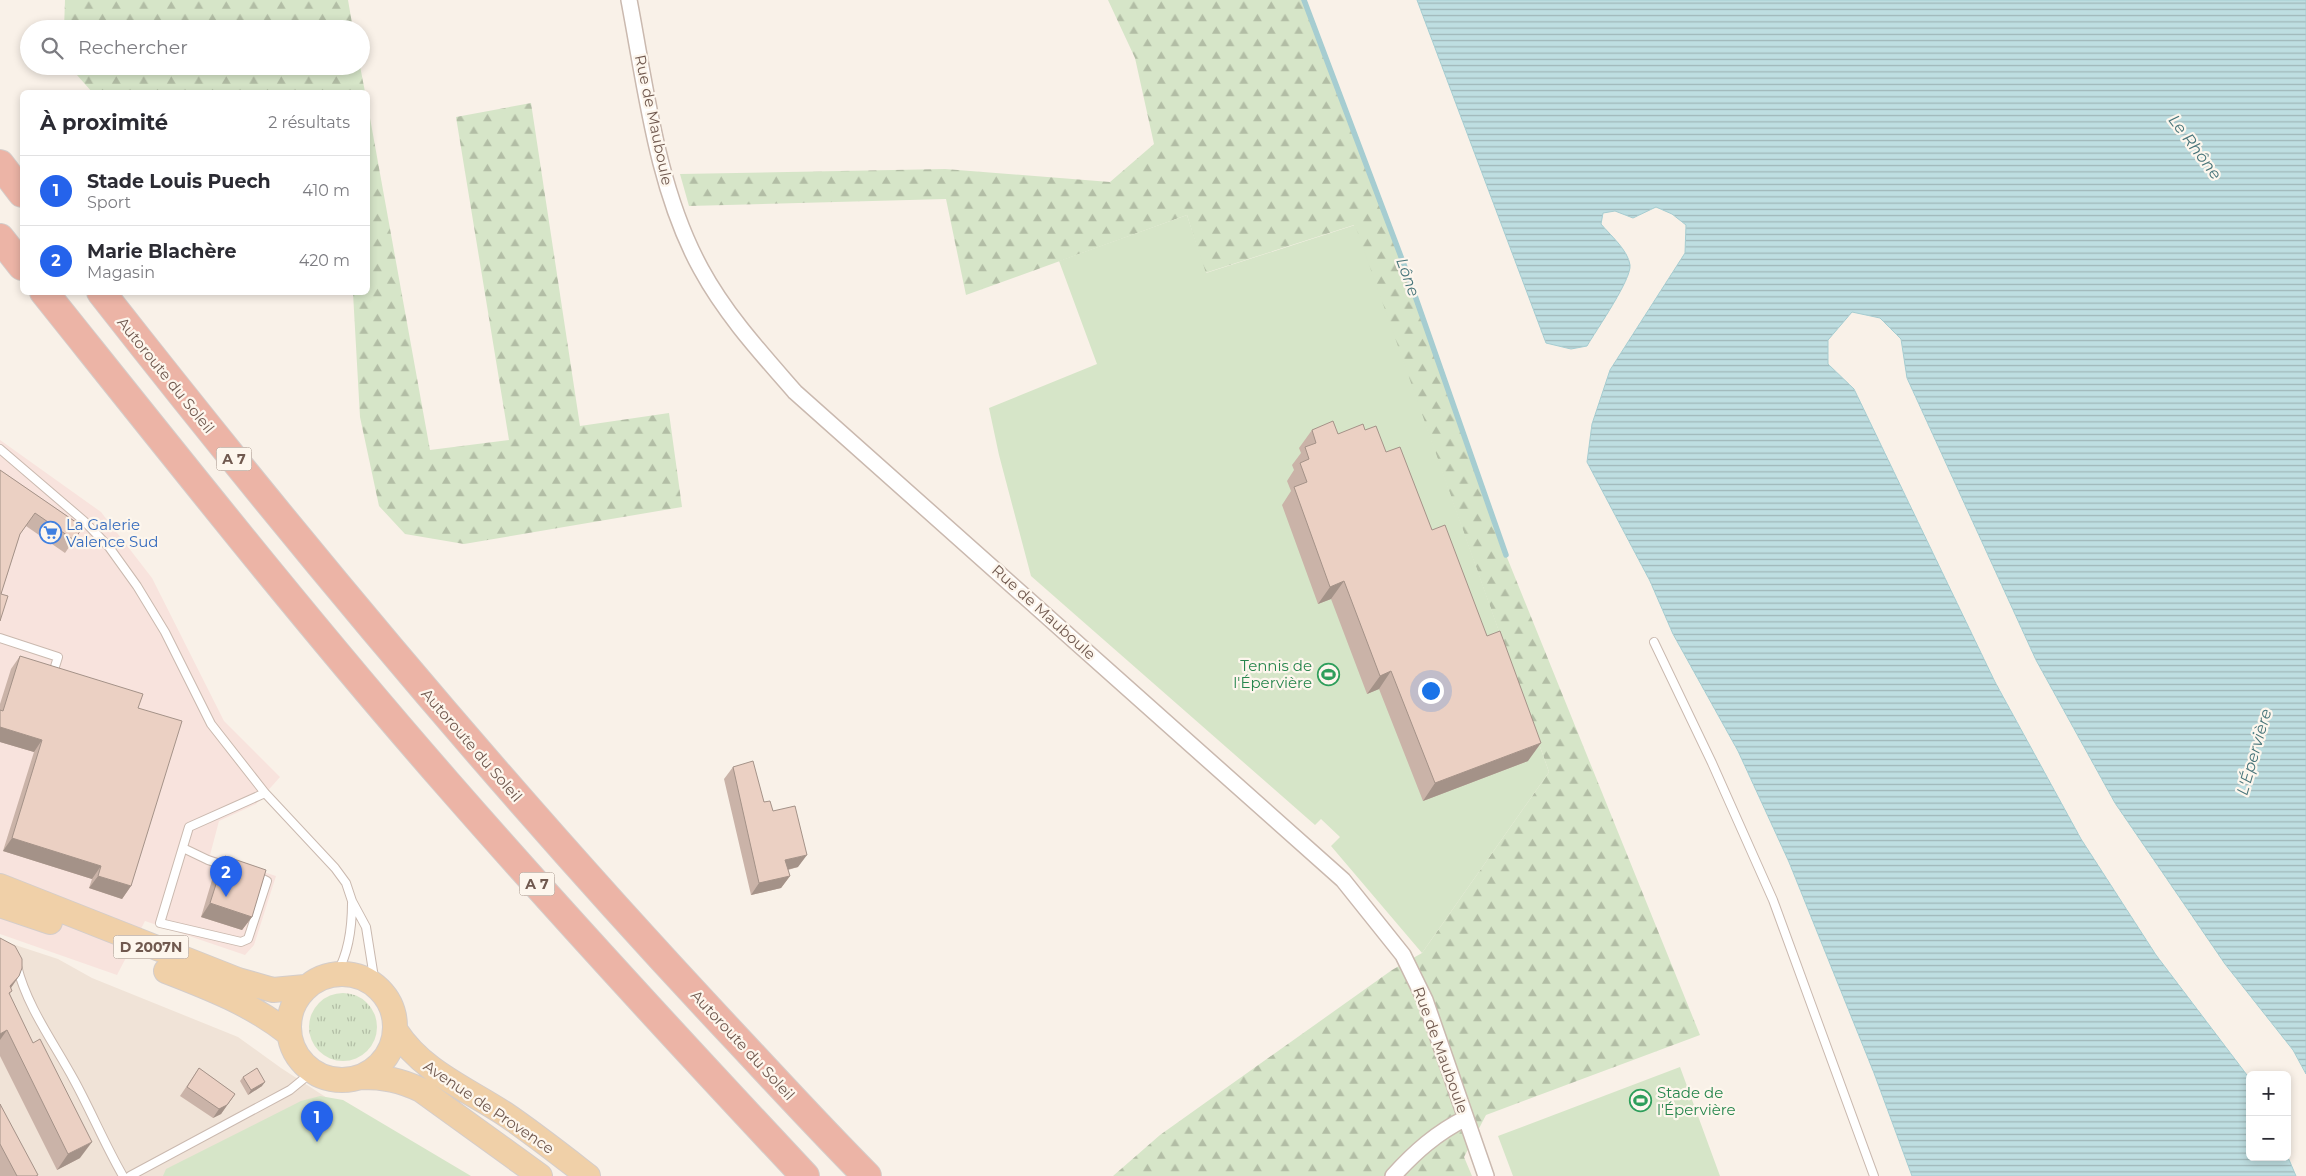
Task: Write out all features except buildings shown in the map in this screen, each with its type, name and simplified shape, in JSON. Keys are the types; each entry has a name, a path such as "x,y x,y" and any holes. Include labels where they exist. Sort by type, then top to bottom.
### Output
{"highway":[{"path":"0,164 20,190"},
{"path":"0,238 20,263"},
{"name":"A 7","path":"46,295 297,606 444,780 633,993 805,1176"},
{"name":"Autoroute du Soleil","path":"103,295 323,570 478,753 664,962 867,1176"}],"main road":[{"name":"D 2007N","path":"0,886 238,980 273,990 306,987"},
{"name":"D 2007N","path":"0,905 46,920 233,997 260,1012 288,1033"},
{"path":"337,973 357,976 375,984 391,1005 396,1031 392,1046 385,1059 374,1070 361,1077 344,1080 327,1079 312,1072 296,1055 288,1033 289,1016 295,1001 306,987 320,978 337,973"},
{"name":"Avenue de Provence","path":"396,1031 415,1056 431,1069 505,1114 588,1176"},
{"name":"Avenue de Provence","path":"361,1077 382,1077 400,1080 420,1090 540,1176"}],"street":[{"name":"Rue de Mauboule","path":"629,0 663,172 684,235 701,270 742,332 795,392 1344,880 1403,955 1425,1000 1466,1118 1433,1137 1417,1150 1393,1176"},
{"path":"1466,1118 1486,1176"}],"lane":[{"path":"0,449 84,521 109,547 137,586 164,632 210,724 265,793 336,868 346,884 352,901 366,926 375,984"},
{"path":"0,638 58,657 53,674"},
{"path":"1654,642 1712,763 1774,900 1874,1176"},
{"path":"243,872 267,880 248,939 241,942 160,923 189,827 265,793"},
{"path":"183,848 208,860 234,869"},
{"path":"337,973 344,962 352,925 352,901"},
{"path":"13,954 26,993 74,1080 123,1176"},
{"path":"130,1176 290,1090 312,1072"}],"shaded area":[{"path":"0,440 101,512 152,578 224,721 280,777 256,804 219,821 210,855 276,876 254,945 245,955 145,921 117,975 0,934"},
{"path":"0,940 58,959 92,978 238,1037 281,1068 447,1176 0,1176"}],"green space":[{"path":"65,0 348,0 351,20 64,20"},
{"path":"1108,0 1304,0 1406,270 1506,555 1700,1035 1486,1115 1464,1157 1472,1176 1113,1176 1160,1135 1392,970 1422,953 1549,772 1354,225 1205,273 1187,215 966,295 946,199 689,206 680,174 945,169 1110,182 1154,144 1135,58"},
{"path":"77,75 362,75 365,90 90,90"},
{"path":"531,103 580,426 669,413 682,507 464,544 405,534 379,506 360,417 353,295 370,295 370,118 430,450 509,440 456,117"},
{"name":"Tennis de l'Épervière","path":"1187,215 1206,273 1355,225 1549,772 1422,953 1331,846 1340,837 1321,819 1315,825 1031,576 999,455 989,408 1097,364 1059,261"},
{"path":"343,993 356,996 367,1003 374,1014 377,1027 374,1040 367,1051 356,1058 343,1061 330,1058 319,1051 312,1040 309,1027 312,1014 319,1003 330,996"},
{"name":"Stade de l'Épervière","path":"1680,1067 1720,1176 1513,1176 1498,1136"},
{"path":"320,1096 343,1100 471,1176 163,1176 166,1169 301,1101"}],"water":[{"path":"1417,0 2306,0 2306,1074 2293,1050 2225,964 2115,803 2036,660 1907,378 1901,339 1880,318 1852,312 1828,340 1828,364 1854,389 1995,682 2081,839 2156,955 2246,1074 2246,1161 2290,1161 2296,1176 1912,1176 1874,1073 1789,862 1738,751 1673,634 1650,581 1587,462 1592,424 1610,370 1685,253 1686,225 1672,214 1656,207 1633,218 1615,211 1603,213 1601,224 1629,259 1629,272 1625,282 1587,346 1571,349 1546,343"}],"waterway":[{"name":"Lône","path":"1304,0 1406,270 1506,555"}],"place":[{"name":"La Galerie Valence Sud","path":"50,533"},
{"name":"Tennis de l'Épervière","path":"1328,674"},
{"name":"Marie Blachère","path":"226,897"},
{"name":"Stade de l'Épervière","path":"1641,1101"},
{"name":"Stade Louis Puech","path":"317,1142"}],"water label":[{"name":"Le Rhône","path":"2195,147"},
{"name":"L'Épervière","path":"2254,752"}]}
